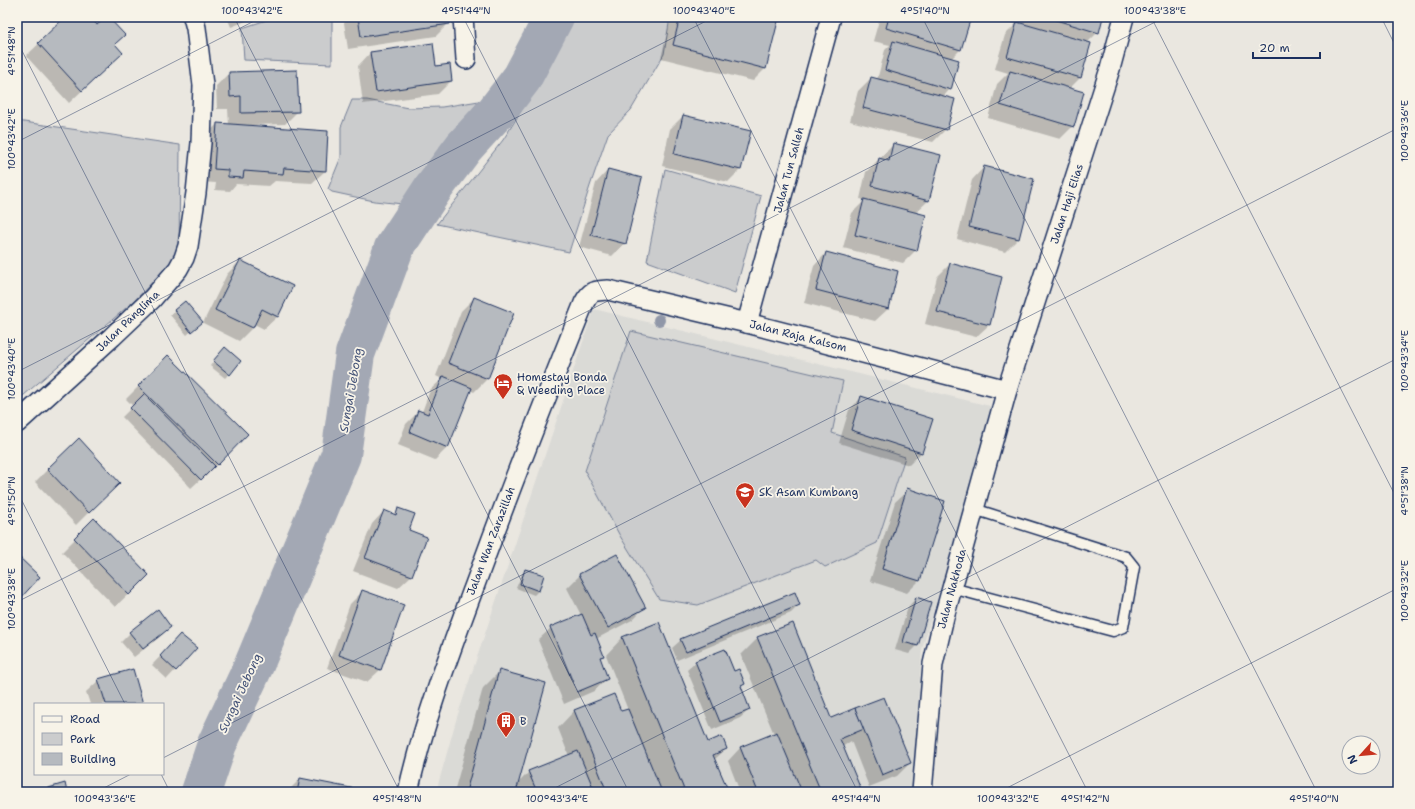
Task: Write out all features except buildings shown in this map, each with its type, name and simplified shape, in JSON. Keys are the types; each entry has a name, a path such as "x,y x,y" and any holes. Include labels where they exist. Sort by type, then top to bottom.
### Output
{"street":[{"name":"Jalan Panglima","path":"17,423 141,310 158,293 178,269 184,258 188,246 202,143 203,85 196,28 193,17"},
{"path":"463,17 466,59"},
{"name":"Jalan Tun Salleh","path":"747,323 831,17"},
{"name":"Jalan Haji Elias","path":"1007,390 1110,69 1124,17"},
{"name":"Jalan Raja Kalsom","path":"589,294 597,291 608,290 747,323 1007,390"},
{"name":"Jalan Wan Zarazillah","path":"408,792 423,731 452,645 540,413 589,294"},
{"name":"Jalan Nakhoda","path":"922,792 933,664 952,588 1007,390"}],"lane":[{"path":"952,588 1113,631 1123,627 1134,567 1126,557 974,510"}],"shaded area":[{"name":"SK Asam Kumbang","path":"594,309 994,407 922,649 912,792 436,792 457,717"}],"green space":[{"path":"276,17 332,17 332,64 244,60 242,28"},
{"path":"575,17 670,17 664,54 631,110 608,134 569,252 437,224 503,140 535,89 553,49"},
{"path":"352,100 367,100 408,108 442,107 479,101 403,204 374,201 332,192 328,189 341,157 341,127"},
{"path":"17,121 180,145 179,255 133,302 17,401"},
{"path":"665,169 761,196 735,293 647,261"},
{"path":"631,331 843,381 832,433 905,457 877,543 825,567 816,560 698,605 659,599 620,536 585,471"}],"waterway":[{"name":"Sungai Jebong","path":"201,792 217,744 254,665 341,455 355,354 394,248 434,187 464,147 496,112 522,78 554,17"}],"place":[{"name":"Homestay Bonda & Weeding Place","path":"503,400"},
{"name":"SK Asam Kumbang","path":"745,509"},
{"name":"B","path":"506,738"}]}
